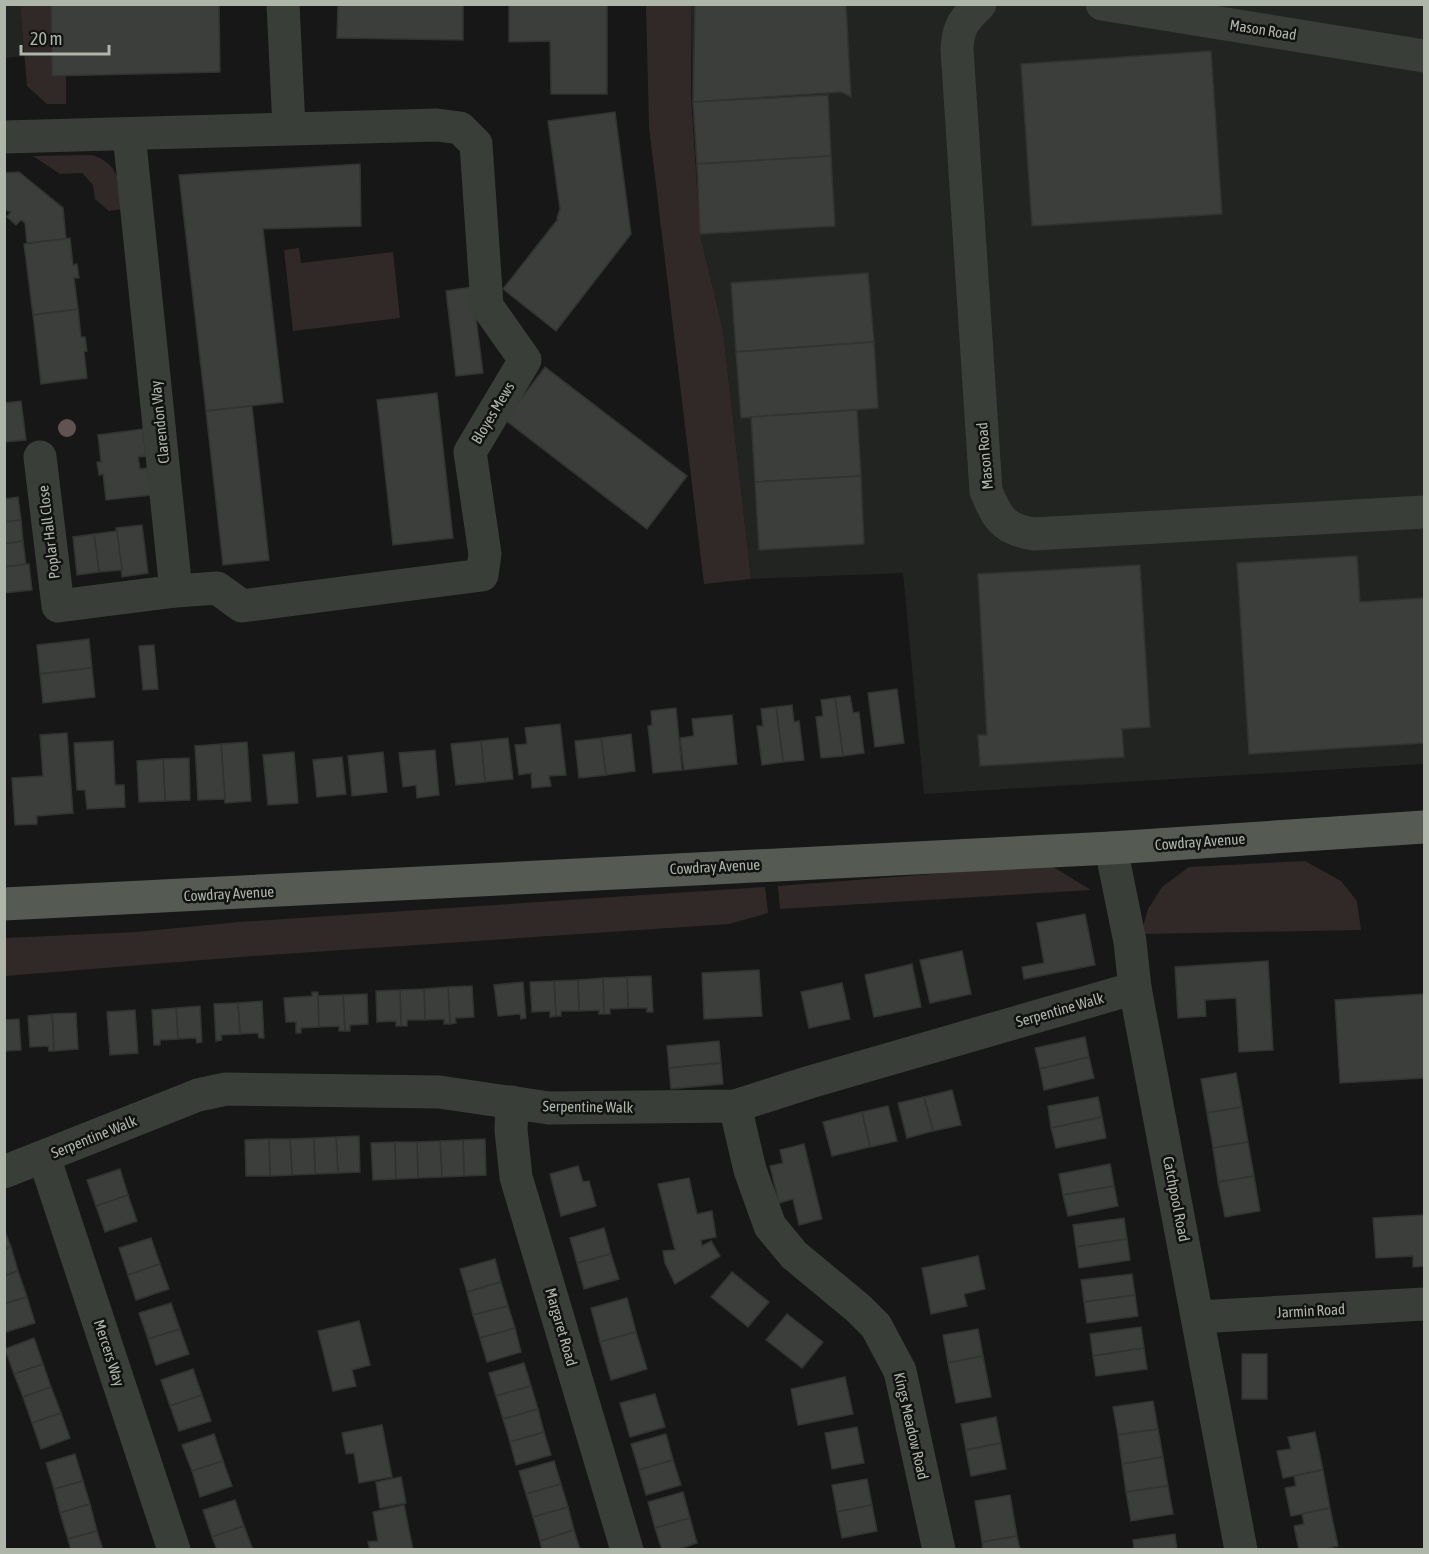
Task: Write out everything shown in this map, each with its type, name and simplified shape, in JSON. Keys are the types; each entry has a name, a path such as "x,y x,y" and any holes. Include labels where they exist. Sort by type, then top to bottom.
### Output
{"main road":[{"name":"Cowdray Avenue","path":"4,904 1111,848 1425,827"}],"street":[{"path":"4,137 289,128 283,4"},
{"name":"Mason Road","path":"980,4 967,17 958,32 957,49 986,491 997,517 1018,531 1034,534 1425,512"},
{"name":"Mason Road","path":"1102,4 1425,56"},
{"name":"Bloyes Mews","path":"176,591 218,588 242,606 482,575 484,554 470,452 525,360 487,306 476,144 460,128 437,124 289,128"},
{"name":"Clarendon Way","path":"129,134 176,591"},
{"name":"Poplar Hall Close","path":"40,457 58,606 176,591"},
{"name":"Catchpool Road","path":"1111,848 1241,1550"},
{"name":"Serpentine Walk","path":"4,1173 198,1095 226,1089 439,1092 549,1108 735,1106 810,1082 1136,988"},
{"name":"Margaret Road","path":"512,1102 511,1131 516,1177 627,1550"},
{"name":"Kings Meadow Road","path":"735,1106 750,1170 770,1226 794,1255 858,1308 876,1326 900,1371 939,1550"},
{"name":"Mercers Way","path":"44,1156 174,1550"},
{"name":"Jarmin Road","path":"1198,1317 1425,1304"}],"shaded area":[{"path":"4,5 20,5 24,56 5,58"},
{"path":"20,5 51,5 52,75 66,75 66,104 47,104 27,86"},
{"path":"646,5 691,5 691,95 700,234 723,331 751,579 704,584 649,127"},
{"path":"691,5 1424,5 1424,764 924,794 903,573 751,579 723,331 700,234 692,97"},
{"path":"92,155 113,169 119,183 123,209 109,211 95,199 93,185 82,173 60,174 33,156"},
{"path":"299,248 301,263 393,252 400,318 293,331 284,250"},
{"path":"1305,861 1341,881 1357,901 1361,930 1141,934 1148,909 1162,887 1189,867"},
{"path":"1050,865 1091,890 780,909 778,886"},
{"path":"765,887 768,913 729,924 253,956 5,976 5,938 136,932 239,922"}],"building":[{"path":"51,4 219,4 220,72 52,76"},
{"path":"338,4 463,4 463,40 337,38"},
{"path":"509,4 607,4 607,94 551,94 550,41 509,42"},
{"path":"695,4 846,4 851,97 842,92 693,102"},
{"path":"1211,51 1222,214 1032,226 1021,64"},
{"path":"828,95 831,156 697,164 693,102"},
{"path":"615,112 631,234 556,331 503,289 558,219 560,209 548,121"},
{"path":"831,156 835,226 700,234 697,164"},
{"path":"360,164 361,226 263,229 283,402 206,411 179,175"},
{"path":"19,172 63,208 66,239 27,243 25,223 21,220 16,225 7,217 11,212 4,209 4,173"},
{"path":"70,238 73,265 77,264 79,278 74,278 78,309 33,315 24,244"},
{"path":"868,273 874,342 736,352 731,283"},
{"path":"472,287 483,373 456,376 446,291"},
{"path":"78,309 81,337 85,337 87,351 84,352 87,378 41,384 33,315"},
{"path":"874,342 878,408 741,418 736,352"},
{"path":"545,367 687,476 647,529 505,420"},
{"path":"437,393 453,538 393,545 377,400"},
{"path":"21,401 26,440 4,442 4,403"},
{"path":"252,406 269,560 223,565 206,411"},
{"path":"857,410 861,476 755,482 751,417"},
{"path":"143,429 146,456 138,457 140,469 147,468 151,495 106,500 103,474 99,475 97,462 101,462 98,435"},
{"path":"861,476 864,544 759,550 755,482"},
{"path":"18,497 21,520 4,522 4,499"},
{"path":"21,520 23,541 4,544 4,522"},
{"path":"142,525 148,573 122,577 116,528"},
{"path":"117,531 122,570 99,572 94,534"},
{"path":"94,534 99,572 77,575 73,537"},
{"path":"23,541 26,565 4,567 4,544"},
{"path":"1357,556 1360,602 1424,598 1424,743 1249,754 1237,563"},
{"path":"29,564 32,590 4,593 4,567"},
{"path":"1140,565 1150,727 1122,729 1124,757 980,766 978,735 987,735 978,574"},
{"path":"89,639 92,668 40,674 37,645"},
{"path":"154,645 158,689 143,690 139,646"},
{"path":"92,668 95,697 43,703 40,674"},
{"path":"897,689 904,743 875,747 868,693"},
{"path":"850,696 853,713 859,712 864,753 843,756 835,698"},
{"path":"835,698 843,756 821,758 816,717 823,716 821,700"},
{"path":"792,705 794,722 799,721 804,760 783,762 776,707"},
{"path":"776,707 783,762 762,765 757,726 763,726 761,709"},
{"path":"676,708 682,770 653,773 648,726 652,725 651,711"},
{"path":"732,715 737,764 684,770 680,738 694,736 692,719"},
{"path":"560,724 566,775 549,776 551,786 532,788 531,773 519,775 515,745 527,744 525,728"},
{"path":"67,733 73,813 37,816 37,824 15,825 12,778 43,776 40,735"},
{"path":"631,734 635,771 606,775 601,738"},
{"path":"508,738 513,779 485,782 481,741"},
{"path":"601,738 606,775 579,778 575,741"},
{"path":"113,741 115,785 124,785 125,807 87,809 85,790 77,790 74,743"},
{"path":"481,741 485,782 456,785 451,744"},
{"path":"247,742 251,801 225,803 221,744"},
{"path":"221,744 225,799 198,800 195,746"},
{"path":"435,750 439,795 417,798 416,785 403,787 399,753"},
{"path":"294,752 298,803 268,805 263,755"},
{"path":"383,752 387,792 352,796 348,756"},
{"path":"342,757 346,794 317,797 313,760"},
{"path":"189,758 190,800 165,801 163,759"},
{"path":"163,759 165,801 139,802 137,761"},
{"path":"1085,914 1095,965 1024,979 1022,967 1044,963 1037,923"},
{"path":"962,951 971,994 930,1003 920,960"},
{"path":"1268,961 1273,1050 1239,1052 1236,998 1205,1000 1206,1016 1178,1018 1175,967"},
{"path":"912,964 921,1007 874,1017 865,975"},
{"path":"759,970 762,1016 704,1019 702,973"},
{"path":"651,976 653,1012 647,1012 647,1008 628,1008 627,977"},
{"path":"627,977 628,1008 610,1009 610,1014 604,1014 603,978"},
{"path":"603,978 604,1014 599,1014 599,1010 579,1011 578,980"},
{"path":"578,980 579,1011 561,1011 561,1016 556,1016 554,981"},
{"path":"554,981 556,1016 550,1017 550,1011 532,1012 530,982"},
{"path":"523,982 526,1018 521,1019 520,1014 498,1016 494,985"},
{"path":"842,983 850,1019 809,1028 801,992"},
{"path":"472,986 474,1017 455,1018 456,1023 450,1024 448,987"},
{"path":"448,987 450,1024 444,1024 444,1019 425,1020 424,989"},
{"path":"424,989 425,1020 407,1020 407,1026 401,1026 400,990"},
{"path":"400,990 401,1026 396,1026 396,1021 377,1022 376,991"},
{"path":"312,992 318,992 319,1027 301,1028 301,1033 296,1033 296,1022 286,1022 284,998 312,996"},
{"path":"367,994 368,1024 350,1025 350,1031 345,1031 343,995"},
{"path":"1424,994 1424,1078 1340,1083 1335,1000"},
{"path":"343,995 345,1031 339,1031 339,1026 319,1027 318,996"},
{"path":"262,1001 264,1038 259,1038 258,1033 240,1034 238,1003"},
{"path":"238,1003 240,1034 221,1035 222,1040 216,1041 214,1004"},
{"path":"200,1006 202,1042 197,1043 196,1038 178,1039 176,1008"},
{"path":"176,1008 178,1039 160,1040 160,1045 154,1045 152,1010"},
{"path":"135,1010 138,1053 110,1055 107,1012"},
{"path":"76,1013 78,1049 54,1051 52,1014"},
{"path":"52,1014 54,1051 49,1051 48,1046 30,1047 28,1016"},
{"path":"19,1019 21,1050 4,1051 4,1020"},
{"path":"1085,1037 1089,1057 1040,1069 1035,1048"},
{"path":"719,1041 721,1063 669,1068 667,1046"},
{"path":"1089,1057 1094,1078 1044,1090 1040,1069"},
{"path":"721,1063 723,1084 671,1089 669,1068"},
{"path":"1236,1073 1242,1107 1207,1113 1201,1079"},
{"path":"952,1090 961,1125 933,1131 924,1097"},
{"path":"924,1097 933,1131 907,1138 898,1103"},
{"path":"1098,1097 1102,1117 1051,1128 1048,1106"},
{"path":"888,1106 897,1141 870,1147 862,1112"},
{"path":"1242,1107 1248,1142 1213,1148 1207,1113"},
{"path":"862,1112 870,1147 832,1156 823,1122"},
{"path":"1102,1117 1106,1138 1056,1148 1051,1128"},
{"path":"359,1136 360,1172 338,1173 336,1137"},
{"path":"336,1137 338,1173 315,1174 314,1138"},
{"path":"314,1138 315,1174 292,1175 290,1139"},
{"path":"269,1139 290,1139 292,1175 270,1176"},
{"path":"269,1139 270,1176 246,1176 245,1140"},
{"path":"485,1139 486,1175 464,1176 463,1140"},
{"path":"463,1140 464,1176 442,1177 440,1141"},
{"path":"440,1141 442,1177 418,1178 417,1142"},
{"path":"395,1142 396,1179 373,1180 371,1143"},
{"path":"395,1142 417,1142 418,1178 396,1179"},
{"path":"1248,1142 1254,1176 1218,1182 1213,1148"},
{"path":"804,1144 822,1219 799,1225 793,1199 779,1203 770,1166 783,1163 780,1150"},
{"path":"1110,1164 1114,1186 1063,1195 1059,1174"},
{"path":"578,1166 583,1182 589,1181 596,1206 561,1216 550,1174"},
{"path":"120,1169 128,1195 96,1206 87,1180"},
{"path":"1254,1176 1260,1211 1225,1217 1218,1182"},
{"path":"689,1178 697,1214 712,1211 716,1237 701,1240 702,1246 711,1241 720,1256 675,1284 665,1263 663,1251 675,1250 658,1184"},
{"path":"1114,1186 1118,1206 1068,1216 1063,1195"},
{"path":"128,1195 137,1221 105,1232 96,1206"},
{"path":"1424,1215 1424,1266 1413,1267 1413,1256 1376,1258 1373,1218"},
{"path":"1124,1218 1127,1239 1076,1247 1073,1225"},
{"path":"604,1228 611,1254 577,1263 570,1238"},
{"path":"4,1229 11,1247 4,1249"},
{"path":"151,1238 160,1264 128,1275 119,1248"},
{"path":"1127,1239 1130,1260 1079,1268 1076,1247"},
{"path":"11,1247 18,1271 4,1276 4,1249"},
{"path":"611,1254 619,1279 584,1289 577,1263"},
{"path":"978,1256 985,1289 964,1294 967,1306 931,1314 922,1268"},
{"path":"495,1259 501,1282 467,1292 460,1269"},
{"path":"160,1264 169,1289 136,1300 128,1275"},
{"path":"18,1271 27,1297 4,1304 4,1276"},
{"path":"732,1272 769,1302 748,1327 711,1297"},
{"path":"1132,1274 1135,1295 1084,1302 1081,1280"},
{"path":"501,1282 508,1306 473,1315 467,1292"},
{"path":"1135,1295 1138,1316 1087,1323 1084,1302"},
{"path":"27,1297 35,1323 6,1332 4,1304"},
{"path":"627,1298 636,1332 600,1342 591,1308"},
{"path":"171,1303 180,1329 148,1339 139,1313"},
{"path":"508,1306 515,1328 480,1338 473,1315"},
{"path":"787,1314 823,1342 802,1368 766,1340"},
{"path":"359,1321 370,1365 352,1370 356,1386 333,1391 318,1331"},
{"path":"1141,1327 1144,1348 1093,1356 1090,1334"},
{"path":"515,1328 521,1352 487,1362 480,1338"},
{"path":"180,1329 189,1354 156,1365 148,1339"},
{"path":"978,1329 983,1356 948,1363 943,1335"},
{"path":"636,1332 647,1369 611,1380 600,1342"},
{"path":"34,1338 43,1364 14,1374 5,1349"},
{"path":"1144,1348 1147,1369 1096,1376 1093,1356"},
{"path":"1242,1354 1267,1354 1267,1399 1242,1399"},
{"path":"983,1356 991,1397 956,1403 948,1363"},
{"path":"524,1363 531,1386 496,1396 489,1373"},
{"path":"43,1364 51,1387 23,1397 14,1374"},
{"path":"193,1369 202,1395 170,1406 161,1380"},
{"path":"845,1377 853,1414 798,1425 791,1389"},
{"path":"531,1386 538,1409 503,1419 496,1396"},
{"path":"51,1387 61,1413 32,1423 23,1397"},
{"path":"655,1394 665,1427 630,1437 620,1403"},
{"path":"202,1395 211,1421 179,1431 170,1406"},
{"path":"1153,1401 1158,1429 1118,1435 1113,1407"},
{"path":"538,1409 544,1432 510,1442 503,1419"},
{"path":"61,1413 70,1438 41,1449 32,1423"},
{"path":"996,1417 1001,1443 966,1450 961,1424"},
{"path":"382,1425 392,1477 359,1483 354,1453 346,1454 342,1433"},
{"path":"857,1427 864,1463 832,1469 825,1433"},
{"path":"1158,1429 1163,1457 1122,1464 1118,1435"},
{"path":"544,1432 551,1455 516,1465 510,1442"},
{"path":"1315,1432 1323,1470 1283,1478 1277,1451 1291,1449 1288,1437"},
{"path":"214,1434 223,1461 192,1471 182,1445"},
{"path":"666,1434 673,1460 639,1470 631,1444"},
{"path":"1001,1443 1006,1469 971,1476 966,1450"},
{"path":"75,1454 83,1481 54,1489 46,1463"},
{"path":"1163,1457 1168,1486 1126,1492 1122,1464"},
{"path":"673,1460 681,1485 646,1495 639,1470"},
{"path":"223,1461 232,1486 200,1497 192,1471"},
{"path":"554,1461 561,1484 526,1494 519,1471"},
{"path":"1323,1470 1330,1508 1291,1516 1285,1488 1296,1486 1294,1476"},
{"path":"401,1477 406,1503 380,1508 376,1482"},
{"path":"867,1479 872,1505 837,1512 832,1485"},
{"path":"83,1481 90,1504 60,1513 54,1489"},
{"path":"561,1484 568,1507 533,1517 526,1494"},
{"path":"1168,1486 1173,1514 1131,1521 1126,1492"},
{"path":"683,1492 690,1518 655,1528 648,1502"},
{"path":"1010,1495 1017,1536 982,1542 975,1501"},
{"path":"235,1500 244,1526 212,1537 203,1510"},
{"path":"90,1504 97,1531 68,1539 60,1513"},
{"path":"404,1505 413,1550 370,1550 368,1542 378,1541 373,1512"},
{"path":"872,1505 877,1531 842,1538 837,1512"},
{"path":"568,1507 574,1530 540,1541 533,1517"},
{"path":"1330,1508 1338,1546 1321,1550 1299,1550 1294,1526 1304,1524 1302,1514"},
{"path":"690,1518 697,1543 676,1550 662,1550 655,1528"},
{"path":"244,1526 253,1550 217,1550 212,1537"},
{"path":"574,1530 580,1550 542,1550 540,1541"},
{"path":"97,1531 103,1550 71,1550 68,1539"},
{"path":"1175,1534 1177,1550 1134,1550 1133,1540"},
{"path":"1017,1536 1020,1550 983,1550 982,1542"}]}
